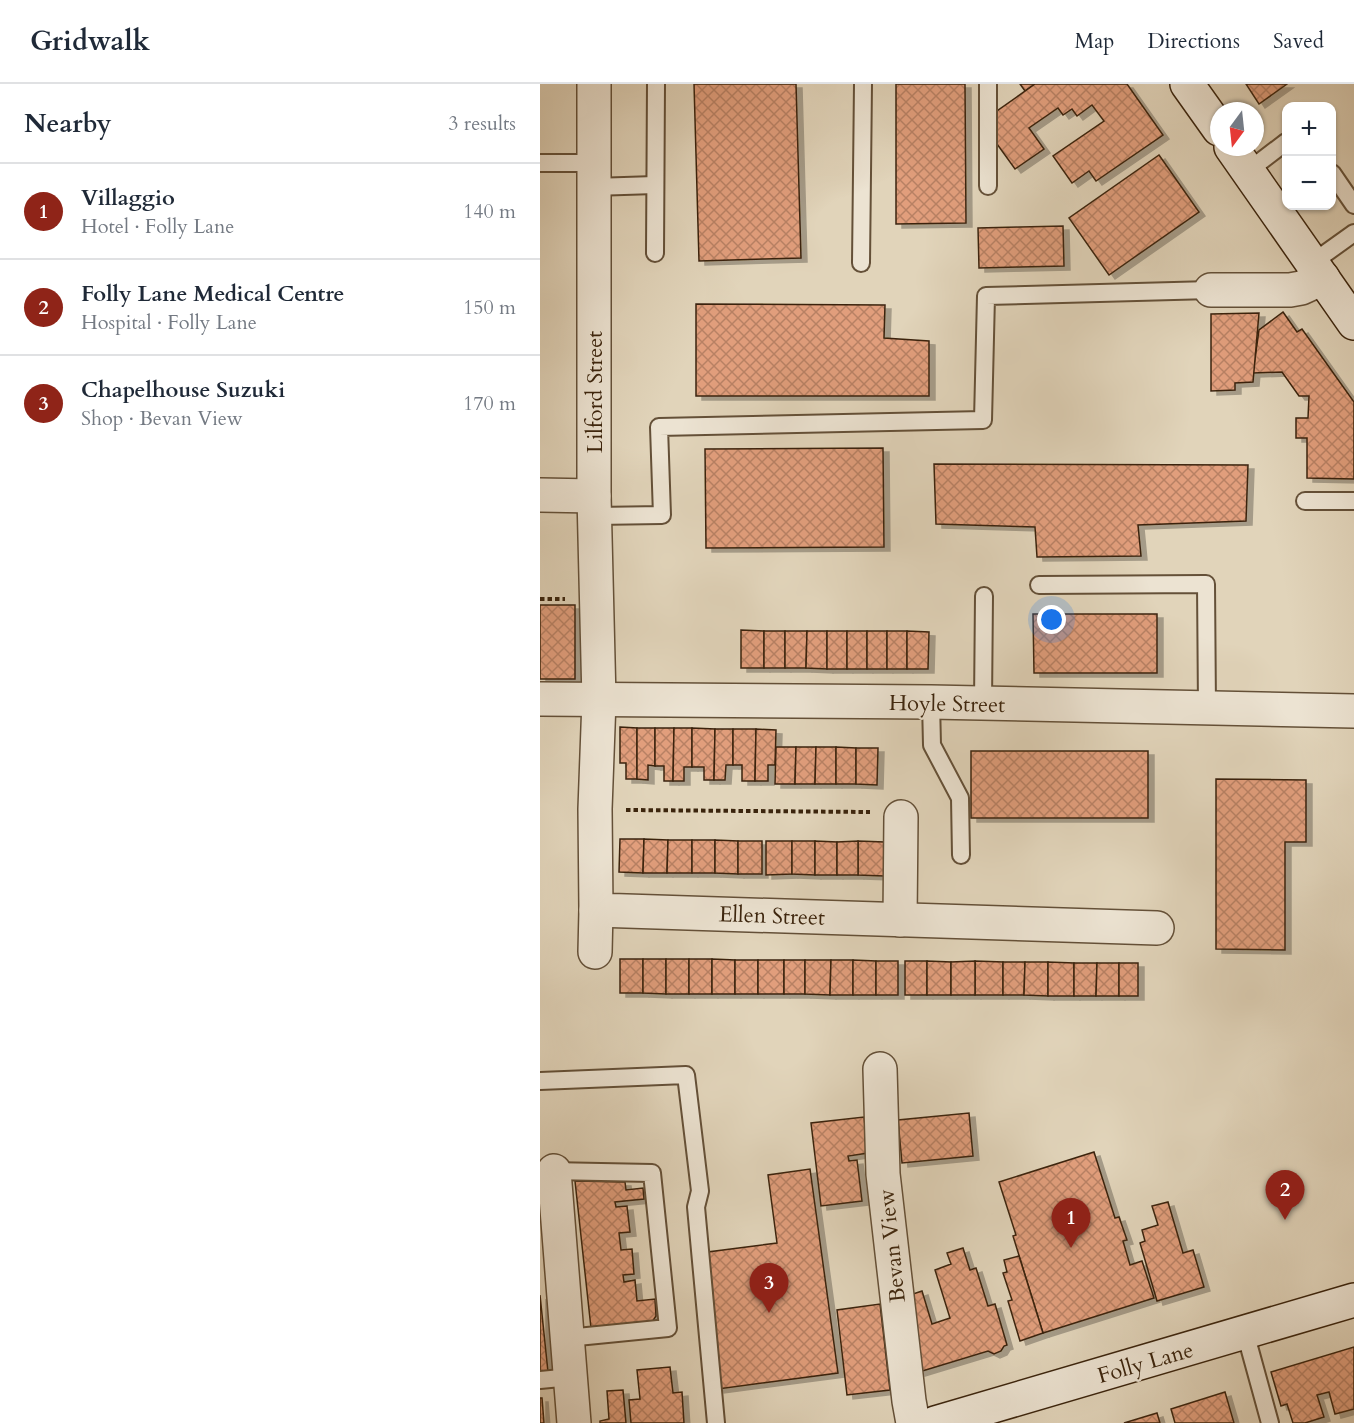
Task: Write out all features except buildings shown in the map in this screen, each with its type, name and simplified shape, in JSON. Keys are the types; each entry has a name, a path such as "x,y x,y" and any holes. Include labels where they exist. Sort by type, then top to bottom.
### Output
{"street":[{"name":"Lilford Street","path":"594,84 594,506 599,700"},
{"path":"1188,84 1210,116"},
{"path":"1240,159 1354,323"},
{"path":"1211,290 1290,291 1301,288 1317,271"},
{"path":"540,495 594,506"},
{"name":"Hoyle Street","path":"540,699 931,702 1354,711"},
{"path":"595,952 595,809 599,700"},
{"path":"887,815 900,920"},
{"name":"Ellen Street","path":"596,909 1157,928"},
{"name":"Bevan View","path":"880,1069 883,1173 913,1423"},
{"path":"547,1171 567,1338 555,1379 574,1423"},
{"name":"Folly Lane","path":"949,1421 1354,1300"}],"lane":[{"path":"655,253 656,84"},
{"path":"861,263 863,84"},
{"path":"988,84 988,186"},
{"path":"1240,159 1282,144"},
{"path":"540,163 593,175 655,185"},
{"path":"1336,179 1354,204"},
{"path":"1317,271 1354,233"},
{"path":"594,506 662,515 659,427 983,420 986,296 1211,290"},
{"path":"1305,501 1354,501"},
{"path":"1039,585 1206,584 1207,708"},
{"path":"983,703 984,596"},
{"path":"931,702 932,745 960,798 961,855"},
{"path":"540,1081 686,1075 700,1191 696,1207 716,1423"},
{"path":"547,1171 652,1173 668,1328 567,1338"},
{"path":"1245,1332 1270,1423"}],"path":[{"path":"595,809 887,815"}],"place":[{"name":"Folly Lane Medical Centre","path":"1285,1220"},
{"name":"Villaggio","path":"1071,1248"},
{"name":"Chapelhouse Suzuki","path":"769,1313"}]}
